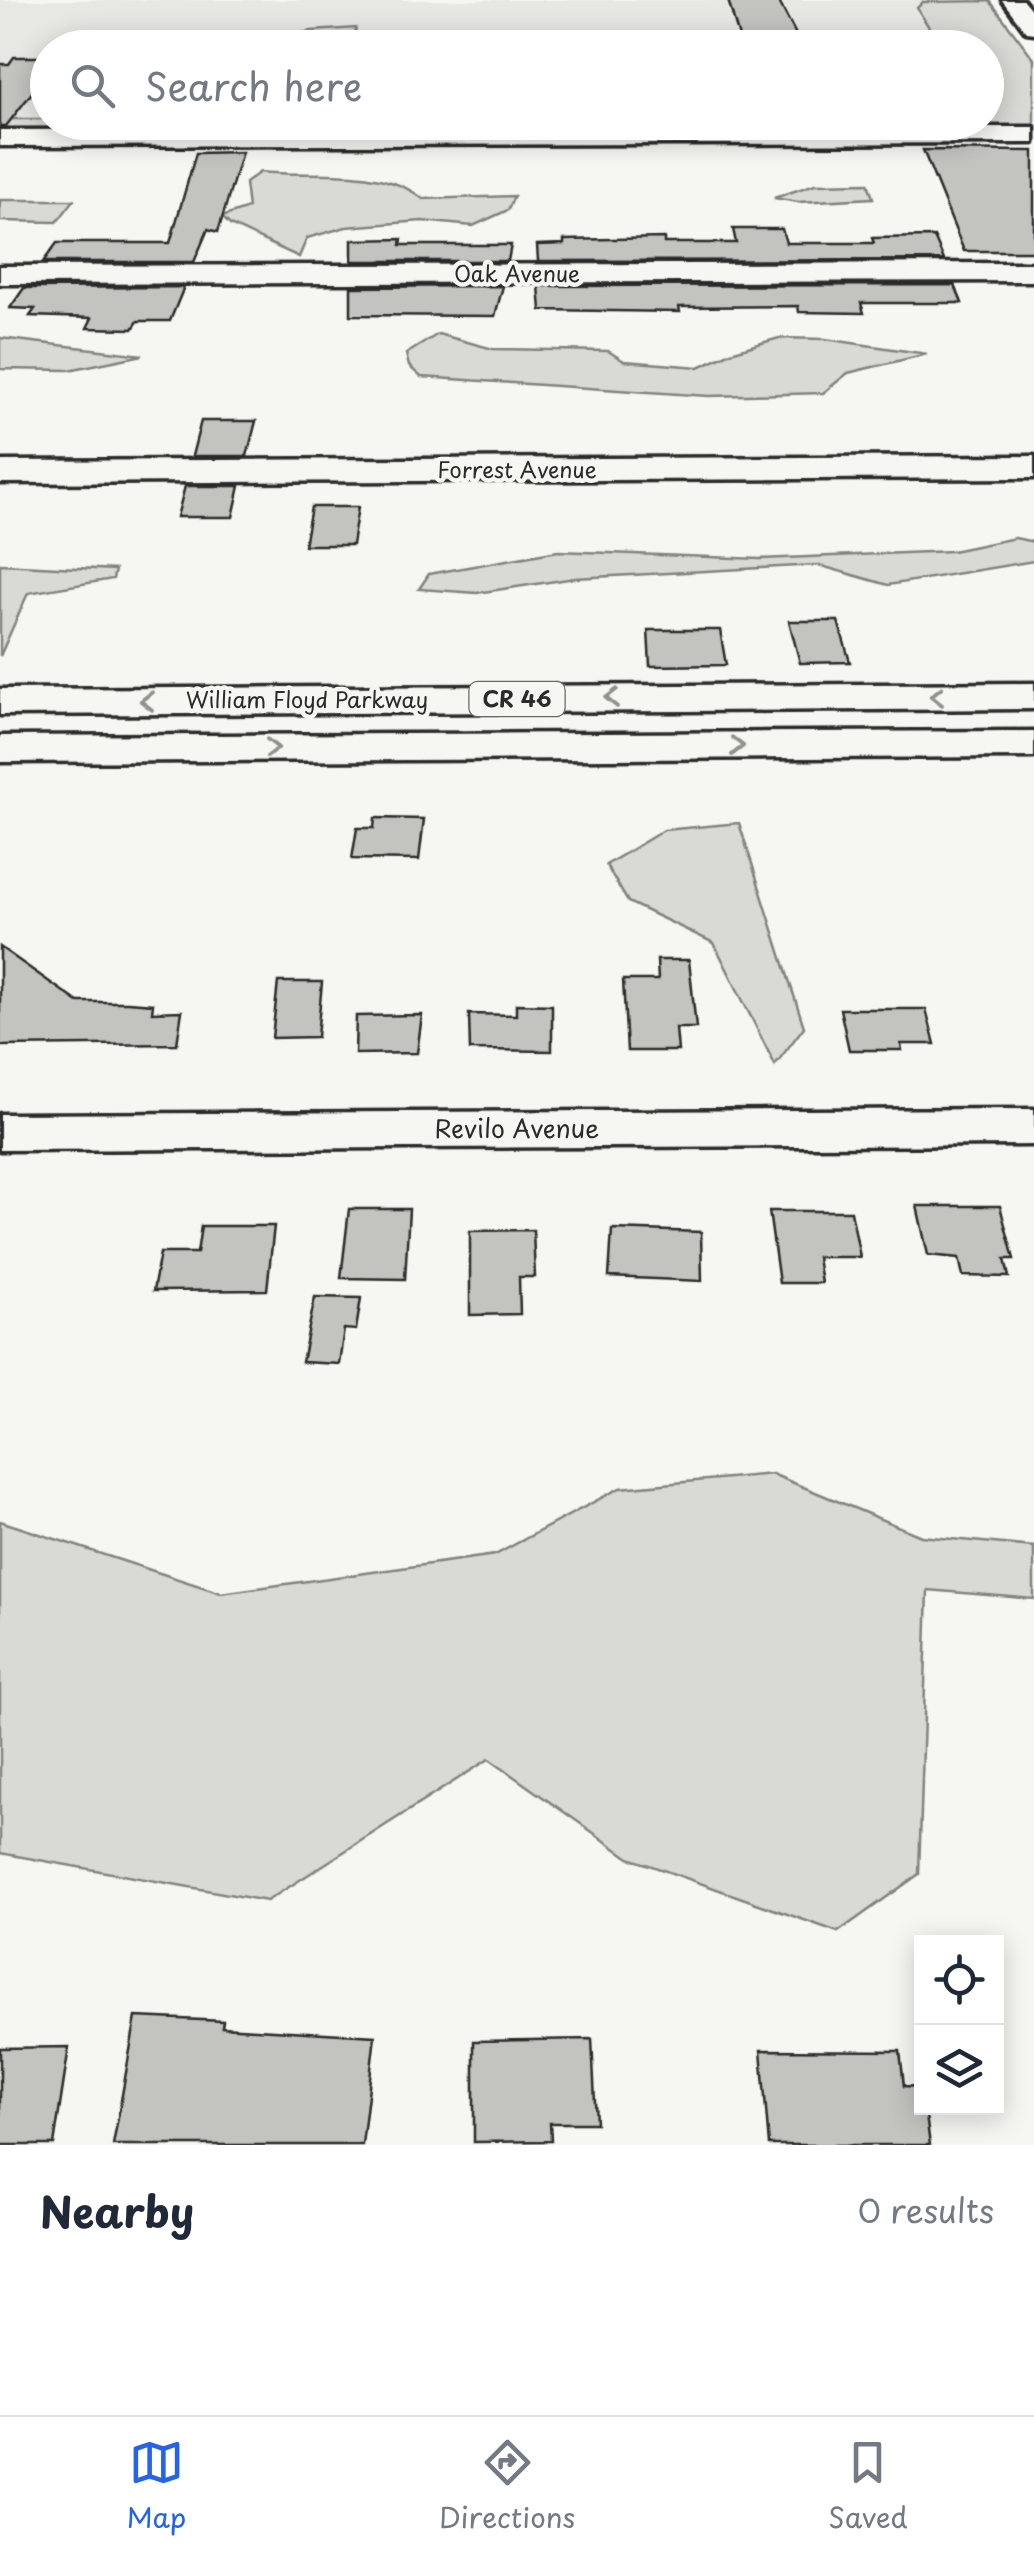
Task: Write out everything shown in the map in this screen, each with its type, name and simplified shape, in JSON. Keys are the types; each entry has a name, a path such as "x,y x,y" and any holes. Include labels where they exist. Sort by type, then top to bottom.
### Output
{"main road":[{"path":"1012,0 1034,27"},
{"path":"1004,135 1034,135"},
{"path":"0,138 30,138"},
{"name":"Oak Avenue","path":"0,275 1034,272"},
{"name":"Forrest Avenue","path":"0,472 1034,468"},
{"name":"William Floyd Parkway","path":"0,702 1034,696"},
{"name":"William Floyd Parkway","path":"0,749 1034,744"},
{"name":"Revilo Avenue","path":"0,1132 1034,1127"}],"shaded area":[{"path":"0,0 976,0 999,30 30,30 30,130 0,130"},
{"path":"990,1 1034,59 1034,129 1004,129 1004,30 931,30 917,8 923,2"},
{"path":"1004,36 1034,75 1034,126 1004,126"},
{"path":"0,119 30,119 30,132 0,132"},
{"path":"260,172 367,177 406,188 423,199 514,196 508,210 473,226 422,221 346,227 307,238 299,257 230,225 222,217 248,208 245,183"},
{"path":"868,183 873,198 798,202 774,198 815,184"},
{"path":"0,200 74,200 57,222 0,221"},
{"path":"438,334 493,349 608,351 624,361 699,367 731,352 779,338 825,339 927,354 848,373 823,393 709,396 421,377 409,366 406,354"},
{"path":"0,338 143,355 69,370 0,369"},
{"path":"1015,538 1034,542 1034,561 888,585 818,565 575,578 477,593 419,589 429,574 558,551 760,559 952,551"},
{"path":"0,564 115,570 113,579 28,593 0,656"},
{"path":"739,823 804,1027 775,1065 714,943 628,902 606,865 664,830"},
{"path":"772,1474 921,1536 1034,1547 1034,1599 928,1590 919,1874 838,1932 629,1858 489,1759 267,1901 0,1853 0,1521 221,1593 495,1555 620,1488"}],"building":[{"path":"728,0 778,0 794,30 737,30"},
{"path":"14,57 30,57 30,95 6,126 0,126 0,64 9,64"},
{"path":"923,150 1034,151 1034,251 964,251"},
{"path":"242,152 218,232 208,229 194,262 43,262 57,243 170,243 196,153"},
{"path":"733,229 782,229 786,243 874,243 872,238 934,237 944,260 538,261 537,245 564,244 564,240 664,238 664,243 736,243"},
{"path":"402,239 401,245 511,245 508,261 352,261 352,240"},
{"path":"955,285 962,303 861,303 864,313 799,312 798,306 679,307 680,312 541,310 539,286"},
{"path":"503,286 495,316 351,315 351,287"},
{"path":"184,287 170,321 138,321 133,329 87,328 92,318 30,316 35,309 10,308 24,288"},
{"path":"201,421 256,421 247,456 192,456"},
{"path":"185,486 240,486 233,517 177,517"},
{"path":"311,507 358,507 352,545 304,545"},
{"path":"789,621 838,621 850,662 800,663"},
{"path":"648,630 720,630 726,665 650,666"},
{"path":"375,818 424,819 419,860 352,859 357,828 374,828"},
{"path":"0,947 78,1002 153,1004 152,1012 182,1011 177,1044 0,1046"},
{"path":"657,960 689,960 696,1028 676,1028 678,1051 627,1051 623,980 658,980"},
{"path":"278,982 322,982 317,1037 272,1038"},
{"path":"516,1004 552,1005 552,1051 470,1050 469,1014 516,1015"},
{"path":"840,1009 926,1009 935,1044 901,1044 902,1050 849,1050"},
{"path":"422,1015 417,1053 355,1054 356,1016"},
{"path":"917,1206 1000,1206 1014,1259 1005,1259 1009,1277 963,1276 959,1258 928,1255"},
{"path":"349,1209 409,1209 405,1279 341,1278"},
{"path":"769,1211 851,1211 860,1257 817,1257 821,1283 779,1283"},
{"path":"201,1226 274,1226 267,1290 153,1291 160,1253 197,1253"},
{"path":"612,1229 701,1232 702,1281 609,1277"},
{"path":"533,1230 535,1277 519,1277 520,1314 470,1315 470,1231"},
{"path":"315,1297 361,1298 356,1330 344,1329 339,1364 302,1362"},
{"path":"136,2017 223,2021 222,2027 375,2036 362,2145 113,2145"},
{"path":"592,2039 596,2123 550,2123 551,2141 474,2142 474,2041"},
{"path":"69,2047 54,2145 0,2145 0,2048"},
{"path":"761,2050 900,2051 904,2086 914,2087 914,2115 926,2115 930,2145 769,2145"}]}
